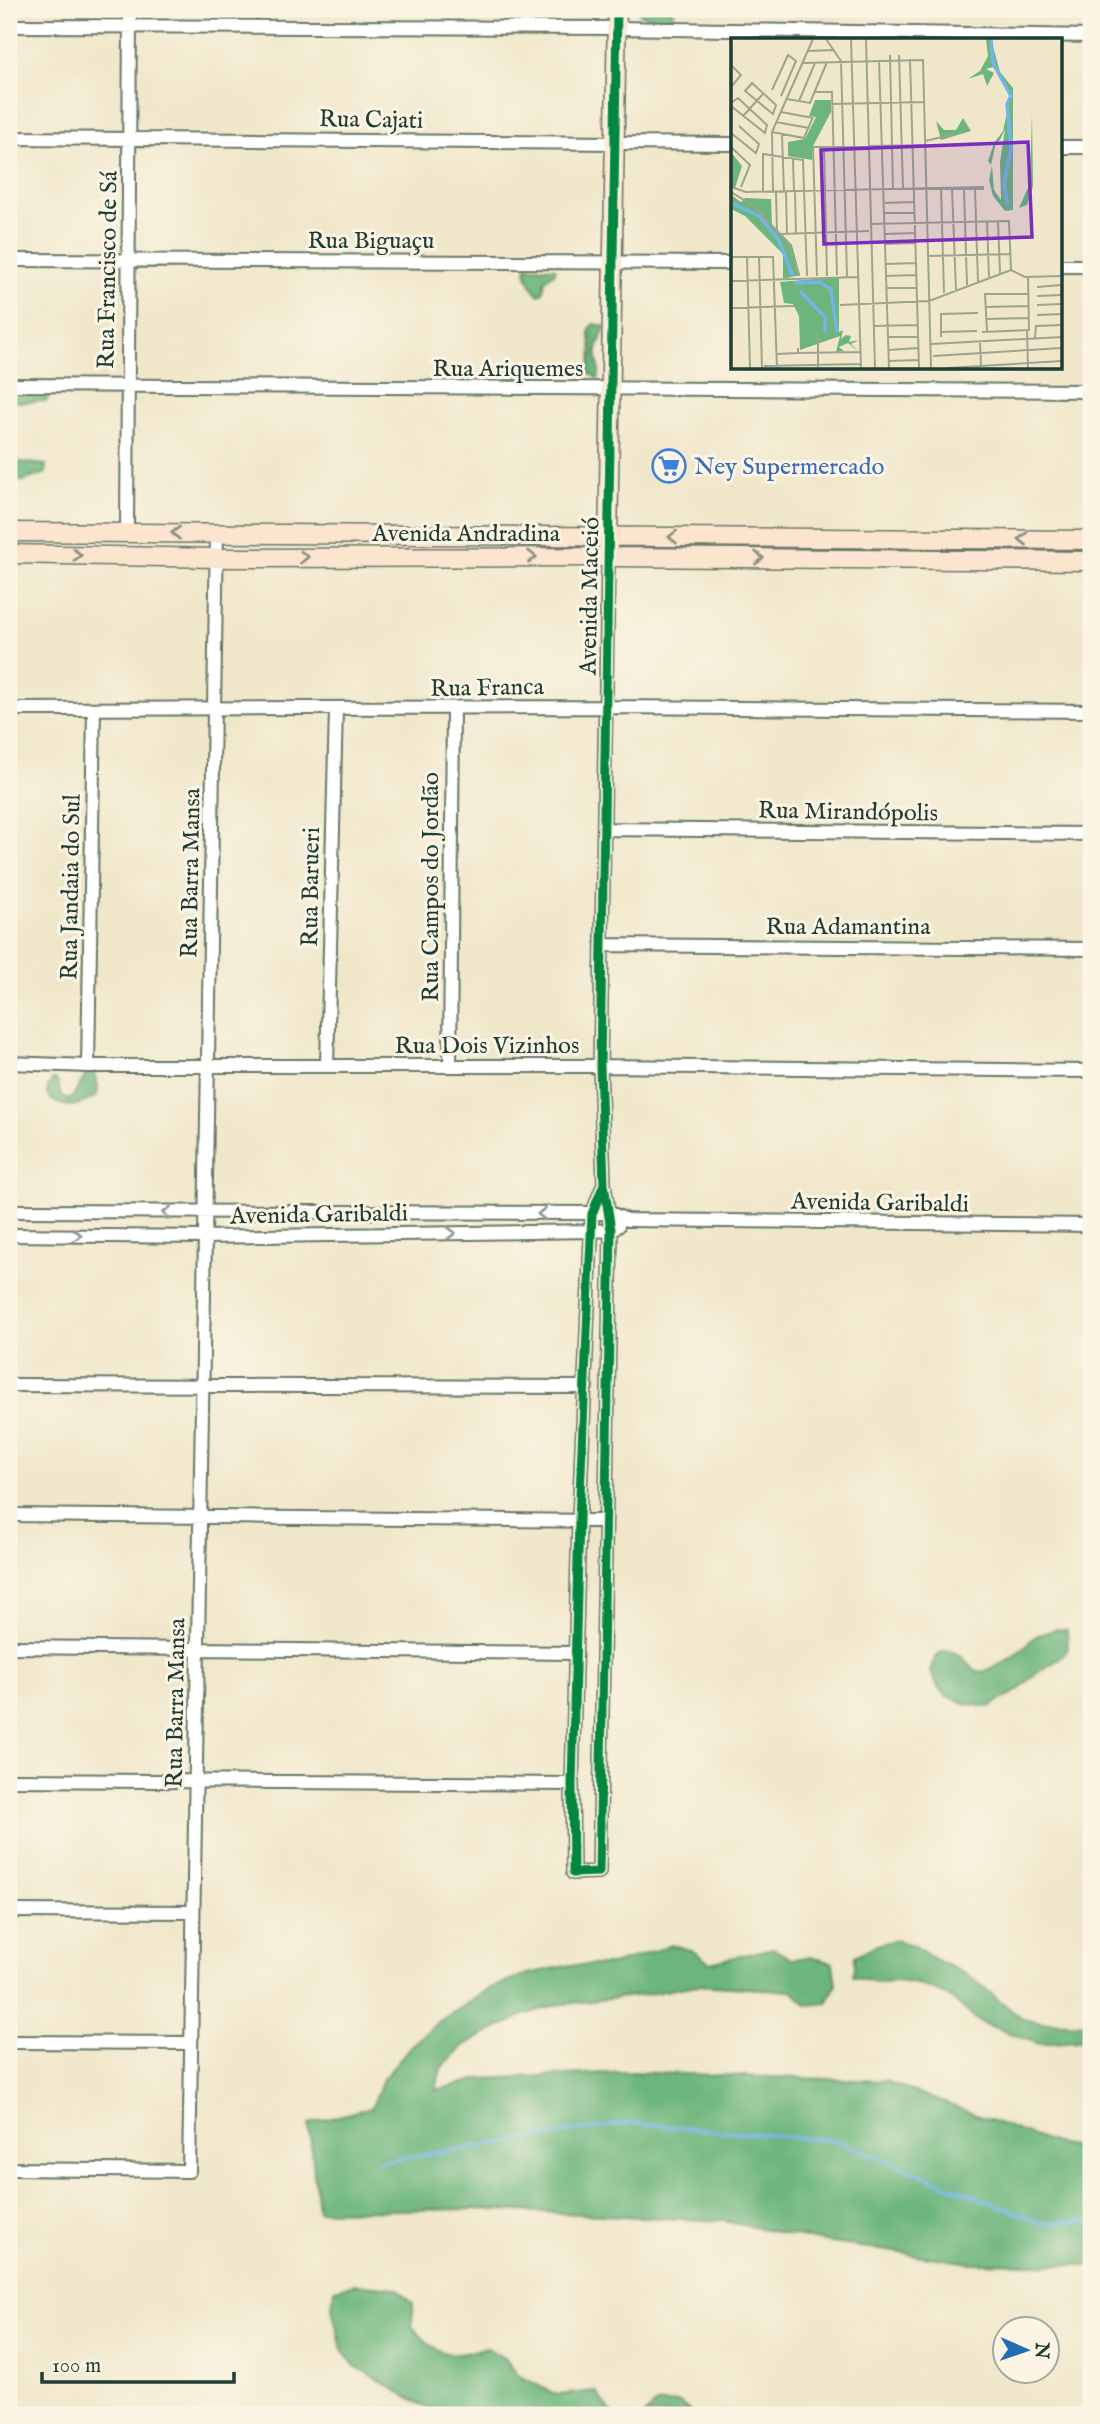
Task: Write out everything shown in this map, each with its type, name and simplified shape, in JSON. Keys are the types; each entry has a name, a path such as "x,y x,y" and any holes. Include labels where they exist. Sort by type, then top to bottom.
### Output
{"main road":[{"name":"Avenida Maceió","path":"608,557 617,9"},
{"name":"Avenida Andradina","path":"9,532 1091,540"},
{"name":"Avenida Andradina","path":"9,554 217,558 608,557 1091,561"}],"street":[{"name":"Rua Francisco de Sá","path":"127,532 130,9"},
{"path":"9,26 616,29 1091,36"},
{"name":"Rua Cajati","path":"9,138 731,144"},
{"path":"1062,147 1091,147"},
{"name":"Rua Biguaçu","path":"9,260 731,263"},
{"path":"1062,266 1091,266"},
{"name":"Rua Ariquemes","path":"9,386 1091,391"},
{"name":"Rua Barra Mansa","path":"9,2169 189,2171 217,533"},
{"name":"Avenida Maceió","path":"572,1784 573,1873 599,1872 611,1230 604,1184 600,1066 608,557"},
{"name":"Rua Franca","path":"9,709 607,707 1091,711"},
{"name":"Rua Jandaia do Sul","path":"88,1066 94,709"},
{"name":"Rua Barueri","path":"327,1066 336,709"},
{"name":"Rua Campos do Jordão","path":"450,1066 453,709"},
{"name":"Rua Mirandópolis","path":"605,829 1091,834"},
{"name":"Rua Adamantina","path":"604,945 1091,949"},
{"name":"Rua Dois Vizinhos","path":"9,1063 88,1066 600,1066 1091,1071"},
{"name":"Avenida Maceió","path":"592,1214 604,1184"},
{"name":"Avenida Garibaldi","path":"9,1211 610,1213 627,1220 1091,1225"},
{"path":"9,1780 572,1784 579,1519 592,1214"},
{"name":"Avenida Garibaldi","path":"9,1235 204,1237 592,1231 611,1230 627,1220"},
{"path":"9,1385 586,1387"},
{"path":"9,1516 605,1521"},
{"path":"9,1647 576,1653"},
{"path":"9,1911 193,1912"},
{"path":"9,2042 191,2043"}],"green space":[{"path":"638,9 674,9 672,18 662,21 641,15"},
{"path":"527,267 556,268 545,280 543,292 539,295 530,282"},
{"path":"593,324 605,326 597,350 598,379 587,372 592,352 589,332"},
{"path":"523,362 542,365 539,378 530,381 513,380 496,375 494,371"},
{"path":"22,390 49,393 47,401 16,402 13,399"},
{"path":"9,461 46,465 46,473 23,481 9,480"},
{"path":"90,1073 94,1073 98,1086 97,1096 91,1100 72,1106 59,1104 47,1095 48,1086 53,1079 57,1081 61,1095 68,1100 72,1098"},
{"path":"1056,1629 1067,1630 1068,1649 1062,1657 1035,1674 1019,1690 989,1707 967,1704 947,1696 939,1689 930,1671 934,1660 940,1654 951,1651 964,1659 976,1672 986,1671 1013,1657 1036,1636"},
{"path":"895,1940 915,1946 932,1958 971,1977 1020,2017 1041,2022 1091,2024 1091,2040 1039,2044 980,2022 947,1995 918,1984 876,1982 853,1976 855,1956 874,1946"},
{"path":"672,1945 693,1951 710,1963 773,1948 791,1959 810,1957 833,1963 836,1985 827,2003 807,2005 793,1991 697,1985 643,1995 556,2005 524,2015 464,2045 441,2068 436,2090 480,2079 630,2072 886,2081 1046,2141 1091,2150 1091,2265 971,2263 818,2241 724,2221 480,2209 318,2211 309,2124 372,2107 383,2079 414,2043 437,2023 488,1989 527,1974 571,1965 612,1965"},
{"path":"355,2284 397,2288 413,2304 412,2326 437,2349 445,2353 463,2354 486,2347 505,2359 519,2376 557,2395 596,2391 613,2415 439,2415 355,2366 342,2349 332,2309 334,2289"},
{"path":"678,2402 695,2415 644,2415 657,2404"}],"waterway":[{"path":"378,2162 629,2123 838,2141 1042,2223 1091,2220"}],"cycle path":[{"path":"604,1184 592,1214 579,1519 572,1784 573,1873 599,1872 611,1230 604,1184 600,1066 617,9"}],"place":[{"name":"Ney Supermercado","path":"669,466"}]}
